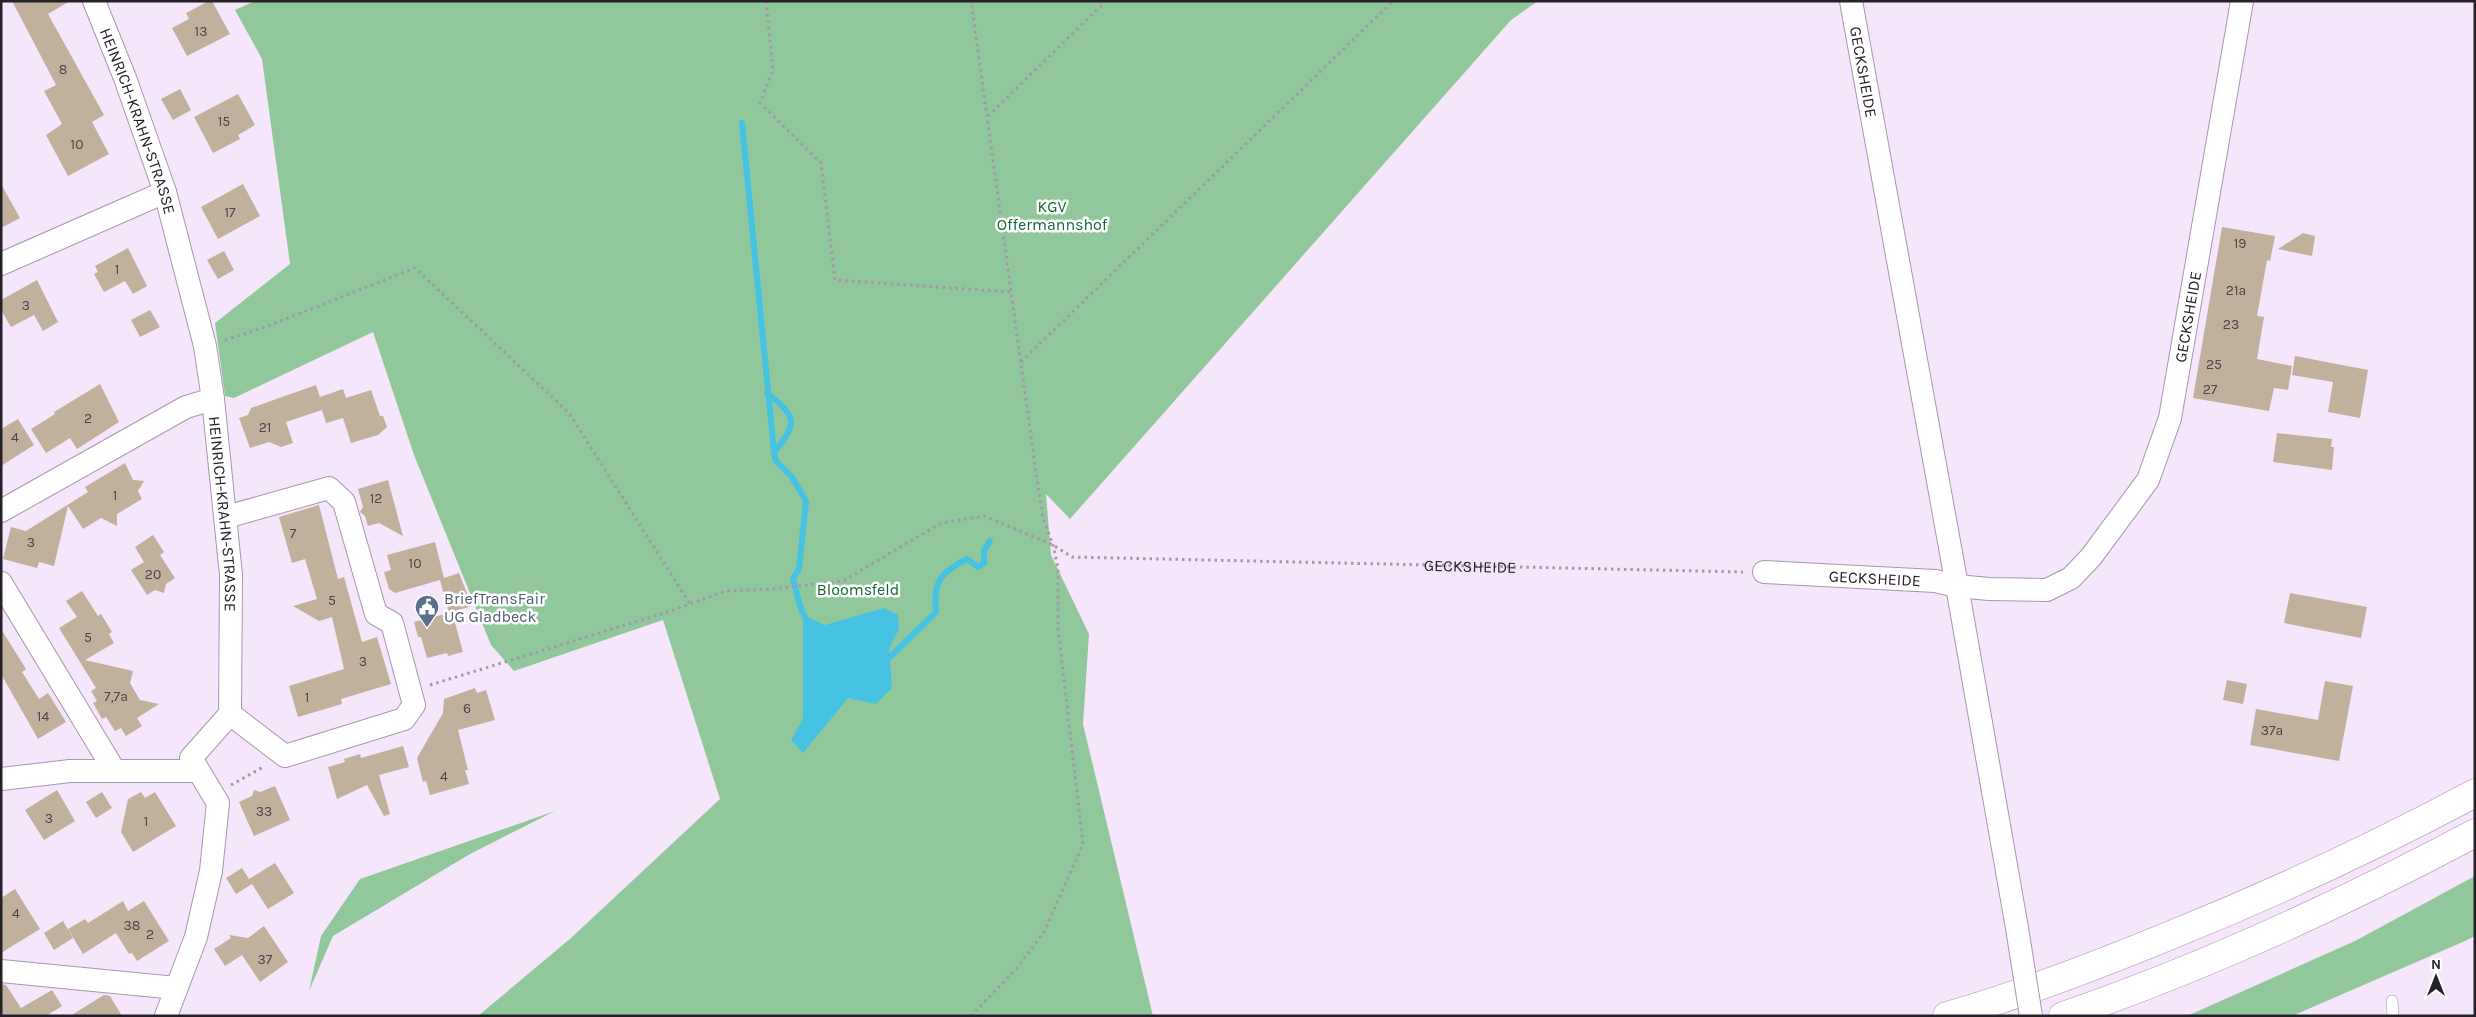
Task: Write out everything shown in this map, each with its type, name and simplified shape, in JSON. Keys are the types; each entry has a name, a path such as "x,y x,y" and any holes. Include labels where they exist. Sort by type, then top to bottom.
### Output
{"highway":[{"path":"1947,1016 2091,968 2252,902 2399,834 2475,793"},
{"path":"2063,1016 2258,940 2400,873 2475,833"}],"street":[{"name":"HEINRICH-KRAHN-STRASSE","path":"94,1 126,78 165,192 205,346 213,399 231,575 230,714"},
{"name":"GECKSHEIDE","path":"1850,1 1957,586 2031,1016"},
{"name":"GECKSHEIDE","path":"1764,572 1935,581 1957,586 2048,590 2071,578 2091,557 2148,480 2170,418 2242,1"},
{"path":"1,264 165,192"},
{"path":"1,511 186,407 213,399"},
{"path":"166,1016 196,937 211,871 218,803 191,758 230,714 285,756 404,719 414,706 392,623 376,614 344,502 329,488 226,517"},
{"path":"1,583 114,770"},
{"path":"1,779 62,772 114,770 198,771"},
{"path":"1,971 176,988"}],"lane":[{"path":"2392,1001 2393,1016"}],"path":[{"path":"766,1 773,70 760,103 821,163 834,280 1011,292"},
{"path":"971,1 1037,480 1043,518 1053,545 1058,568 1058,628 1083,844 1044,932 1016,968 971,1016"},
{"path":"987,116 1106,1"},
{"path":"1021,363 1393,1"},
{"path":"205,346 268,326 415,268 569,413 690,604"},
{"name":"GECKSHEIDE","path":"411,692 690,604 725,591 773,590 843,581 941,523 984,516 1053,545 1072,557 1764,572"},
{"path":"213,794 285,756"}],"green space":[{"path":"255,1 1538,1 1511,20 1070,519 1046,494 1051,555 1089,634 1083,724 1153,1016 478,1016 571,938 720,799 663,620 514,671 491,645 414,455 373,332 234,398 225,396 215,323 290,264 262,59 235,10"},
{"path":"555,811 470,854 333,936 309,991 321,936 360,879"},
{"path":"2475,876 2475,936 2465,941 2292,1016 2187,1016 2355,941"}],"water":[{"path":"884,608 898,615 899,629 889,649 892,688 876,704 848,698 803,753 791,740 803,719 803,619 810,618 825,625"}],"building":[{"path":"12,1 70,1 48,14 104,115 92,122 109,154 68,176 46,135 62,124 44,91 56,85"},
{"path":"212,1 230,34 187,56 172,28 189,19 186,13"},
{"path":"180,89 191,110 173,120 161,99"},
{"path":"238,94 255,125 238,135 240,139 213,153 194,117"},
{"path":"1,184 20,218 1,228"},
{"path":"243,184 260,216 218,239 201,207"},
{"path":"2222,227 2275,236 2270,261 2267,260 2257,316 2264,317 2257,359 2292,366 2288,390 2274,388 2269,411 2193,398"},
{"path":"2303,233 2315,236 2312,256 2278,249"},
{"path":"128,248 147,286 133,294 125,281 104,292 94,274 98,272 95,266"},
{"path":"224,251 234,270 218,279 207,260"},
{"path":"37,280 58,322 43,331 34,315 11,327 1,310 1,300"},
{"path":"150,310 160,327 140,337 131,320"},
{"path":"2295,356 2368,370 2360,418 2328,412 2333,382 2292,375"},
{"path":"100,384 119,422 77,449 70,438 46,453 31,429 55,414 54,412"},
{"path":"316,385 320,397 343,389 346,398 371,390 380,416 383,416 387,427 378,435 351,443 343,418 326,423 322,410 286,422 293,443 281,447 269,442 250,448 239,418 248,415 251,408"},
{"path":"18,419 34,445 1,466 1,429"},
{"path":"2277,433 2332,439 2331,447 2334,447 2332,470 2273,462"},
{"path":"125,463 133,480 144,481 138,491 142,499 117,514 117,526 101,518 83,529 68,506 54,566 39,562 37,568 3,559 11,527 26,531 88,492 85,487"},
{"path":"388,480 403,536 379,523 368,526 365,516 360,512 363,507 358,489"},
{"path":"319,505 338,579 344,577 362,642 377,637 391,684 341,699 342,704 298,717 289,686 344,669 332,617 319,621 293,606 317,599 305,559 292,563 279,517"},
{"path":"153,535 164,552 160,555 175,578 166,584 164,593 155,590 147,595 131,570 144,562 135,547"},
{"path":"435,542 444,578 459,573 472,606 452,612 463,652 448,656 447,653 427,658 414,622 449,613 440,580 395,593 389,589 384,572 391,570 387,555"},
{"path":"82,591 98,616 101,614 112,632 109,634 114,643 85,660 133,671 130,683 140,700 159,704 137,718 142,726 126,736 121,728 115,731 106,717 102,719 93,703 97,701 91,691 96,688 59,628 77,617 66,601"},
{"path":"2290,593 2367,607 2361,638 2284,623"},
{"path":"1,629 26,669 22,672 39,699 48,693 66,722 38,739 1,674"},
{"path":"2227,680 2247,684 2243,704 2223,700"},
{"path":"2325,681 2353,686 2339,761 2250,745 2256,709 2318,720"},
{"path":"475,688 477,693 486,690 495,720 458,730 468,770 465,770 469,784 430,795 426,781 423,782 417,758 443,713 444,699"},
{"path":"403,746 409,767 379,775 390,814 384,816 367,785 337,799 328,767 345,762 344,759 360,754 361,758"},
{"path":"275,786 290,820 254,836 239,802 252,796 254,790 260,792"},
{"path":"57,790 75,821 44,840 25,810"},
{"path":"102,792 112,808 96,818 86,802"},
{"path":"141,792 145,798 155,792 176,826 133,852 121,832 128,799"},
{"path":"275,863 294,893 268,909 252,884 236,894 226,878 242,868 249,879"},
{"path":"15,889 40,929 1,953 1,898"},
{"path":"123,901 128,911 144,901 169,941 137,961 132,953 129,954 116,933 83,954 68,929 85,919 88,923"},
{"path":"63,921 73,938 54,950 44,933"},
{"path":"264,926 288,962 260,982 242,955 225,966 214,949 231,938 229,935 248,938"},
{"path":"1,984 6,985 21,1008 52,990 62,1006 46,1016 1,1016"},
{"path":"104,995 110,996 122,1016 70,1016"}],"waterway":[{"path":"742,123 774,452 776,461 792,477 806,501 799,569 793,579 801,609 806,619"},
{"path":"767,393 784,408 791,420 788,434 774,452"},
{"path":"889,658 936,612 935,601 937,585 940,579 950,569 967,559 978,567 984,563 984,550 990,541"}],"place":[{"name":"BriefTransFair UG Gladbeck","path":"427,628"}],"park label":[{"name":"KGV Offermannshof","path":"1052,215"},
{"name":"Bloomsfeld","path":"858,589"}]}
